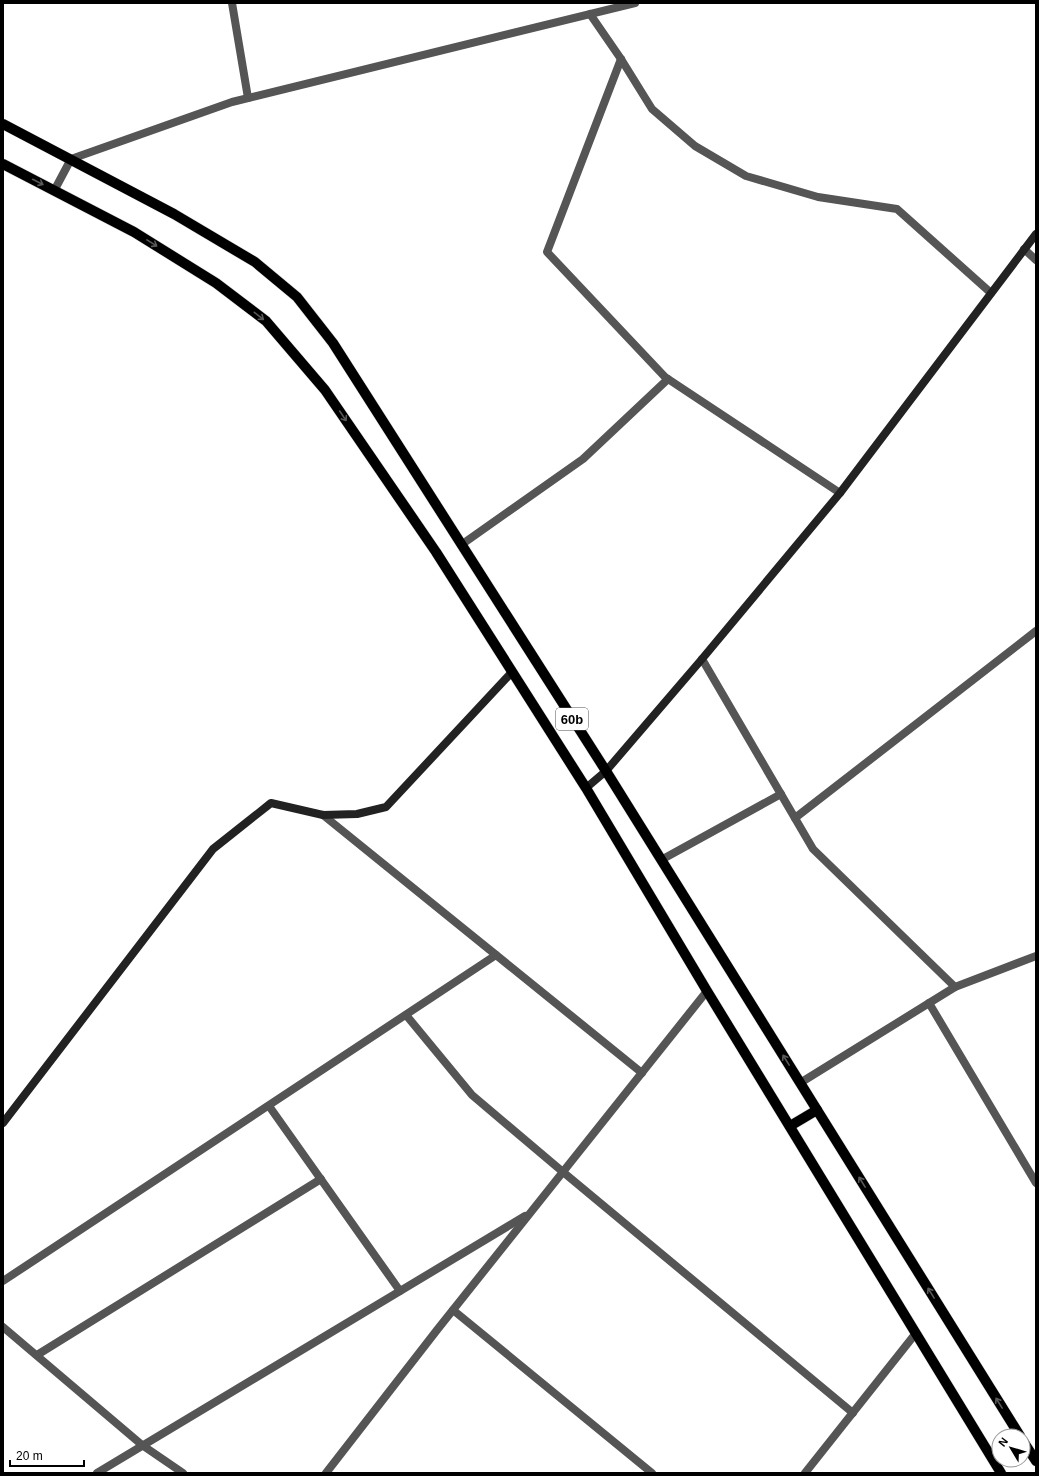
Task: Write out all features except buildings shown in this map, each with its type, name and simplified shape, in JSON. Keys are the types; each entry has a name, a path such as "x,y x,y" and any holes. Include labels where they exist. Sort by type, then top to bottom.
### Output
{"main road":[{"name":"60b","path":"3,124 174,214 255,262 297,297 333,343 606,771 1015,1428"},
{"name":"60b","path":"3,164 134,232 216,283 266,321 325,390 436,552 586,788 707,991 1001,1473"},
{"path":"790,1126 817,1110"}],"street":[{"path":"232,3 248,98"},
{"path":"54,191 71,159 232,102 590,14 607,6 635,3"},
{"path":"590,14 621,59 652,109 695,146 746,176 818,197 897,209 991,294"},
{"path":"621,59 547,252 668,379 840,493"},
{"path":"586,788 606,771 702,659 840,493 1036,234"},
{"path":"1024,249 1036,260"},
{"path":"461,545 583,459 668,379"},
{"path":"795,818 1036,631"},
{"path":"702,659 813,849 955,987"},
{"path":"3,1123 213,849 271,803 323,815 357,814 386,807 512,672"},
{"path":"661,860 781,794"},
{"path":"323,815 642,1073"},
{"path":"3,1281 496,955"},
{"path":"800,1083 955,987 1036,956"},
{"path":"326,1473 453,1310 707,991"},
{"path":"929,1003 1036,1183"},
{"path":"406,1015 472,1095 853,1413"},
{"path":"269,1106 400,1291"},
{"path":"37,1355 321,1179"},
{"path":"97,1473 530,1213"},
{"path":"453,1310 652,1473"},
{"path":"3,1327 142,1445 183,1473"},
{"path":"805,1473 916,1334"}]}
